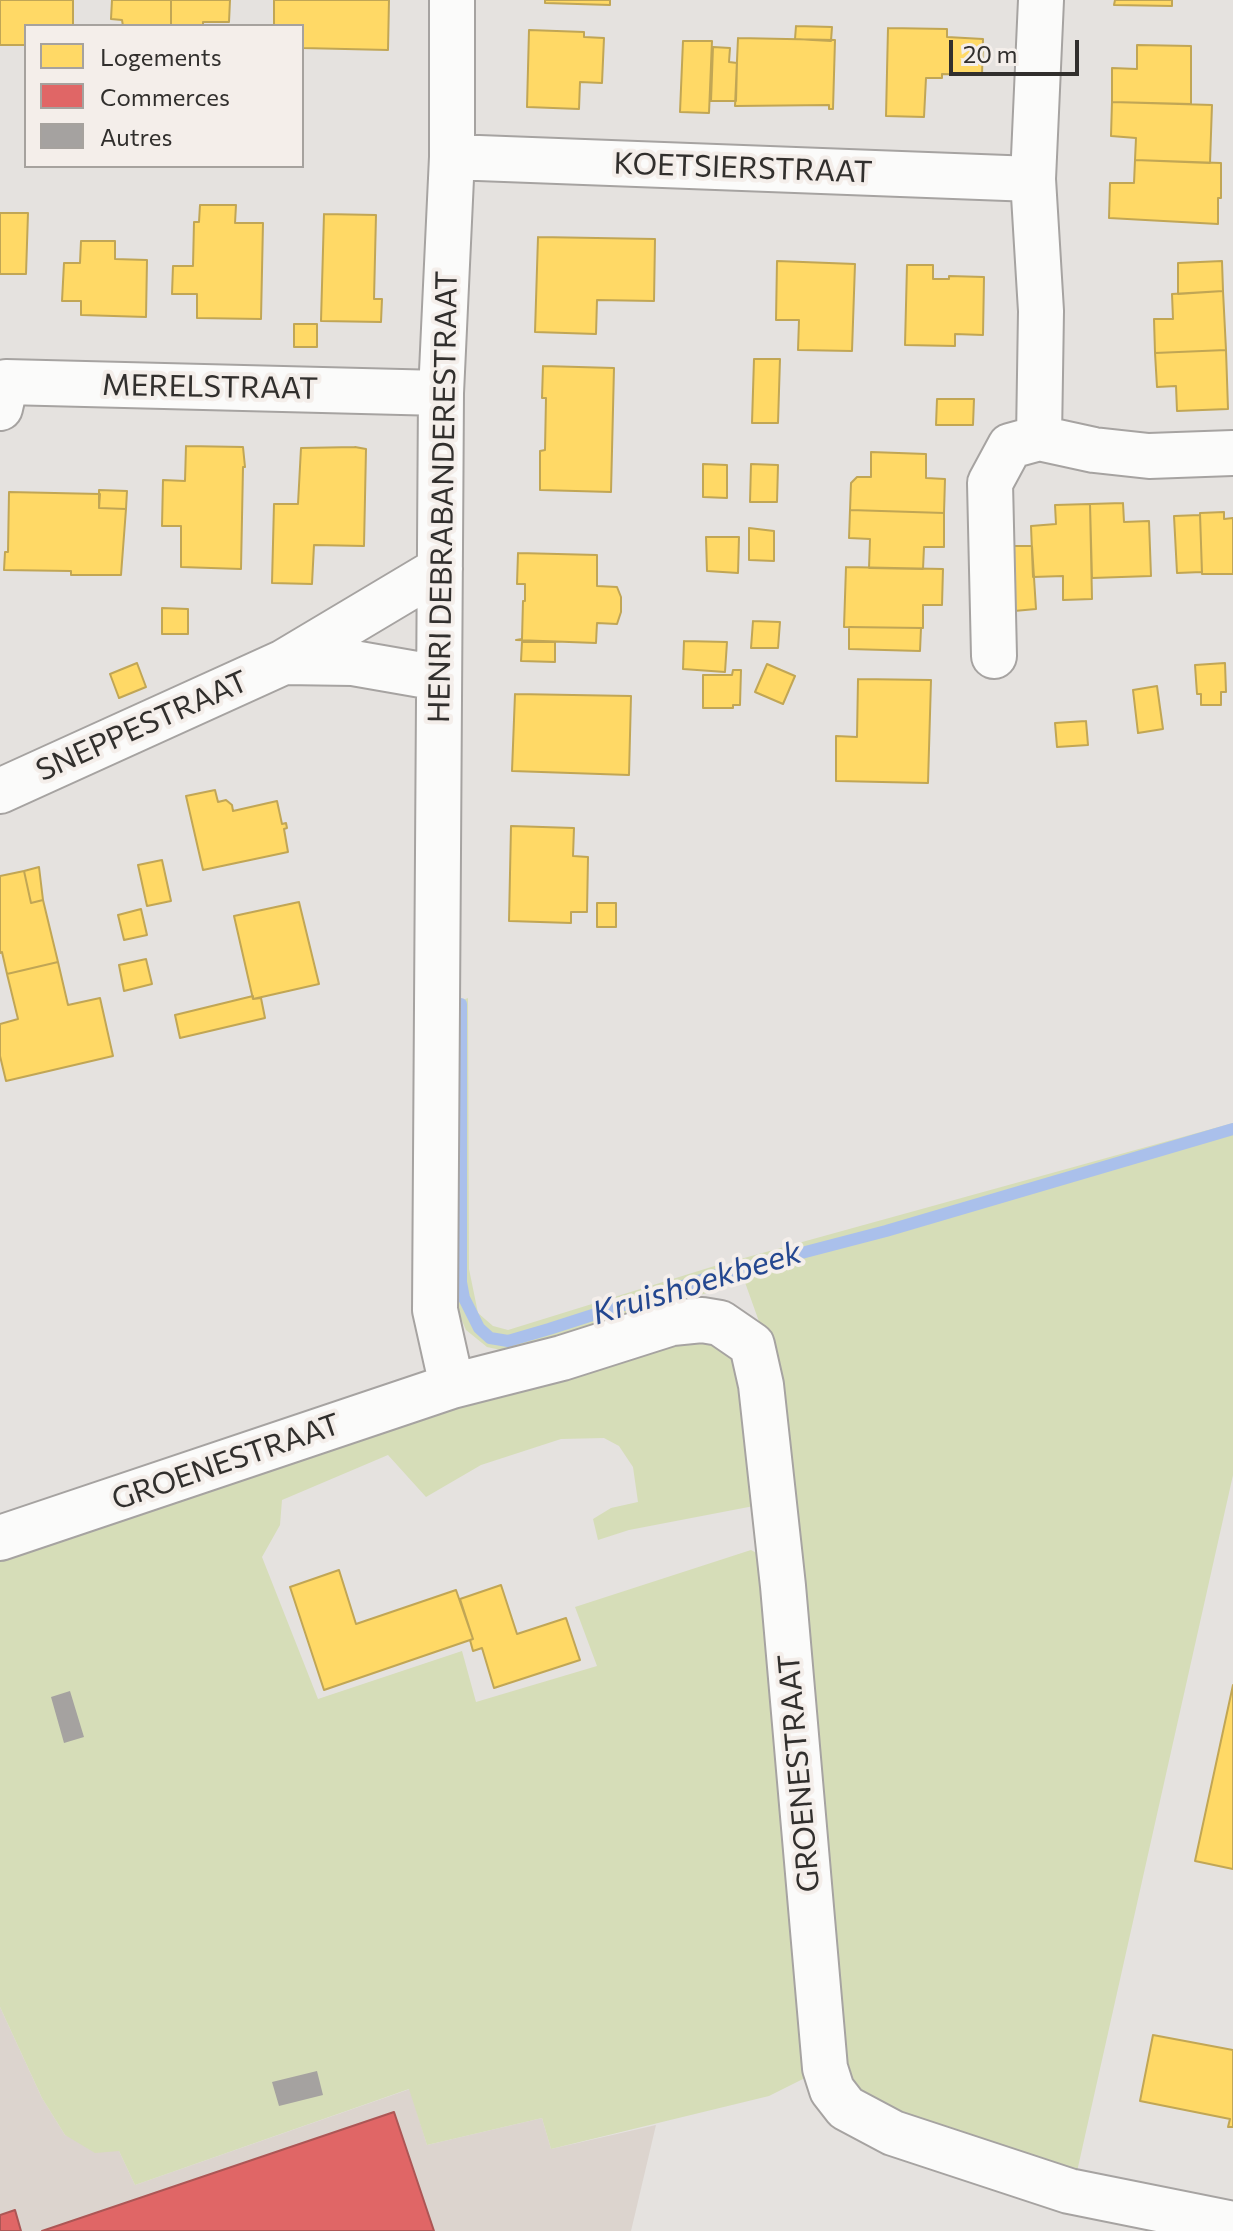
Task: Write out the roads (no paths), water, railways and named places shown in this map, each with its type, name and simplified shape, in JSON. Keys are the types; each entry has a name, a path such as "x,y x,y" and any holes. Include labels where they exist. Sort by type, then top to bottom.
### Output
{"street":[{"name":"HENRI DEBRABANDERESTRAAT","path":"452,0 452,157 441,393 435,1310 452,1386"},
{"path":"1039,438 1041,311 1033,179 1041,0"},
{"name":"KOETSIERSTRAAT","path":"452,157 1033,179"},
{"name":"MERELSTRAAT","path":"0,408 6,382 441,393"},
{"path":"994,656 990,483 1010,446 1039,438 1094,450 1149,456 1233,453"},
{"name":"SNEPPESTRAAT","path":"0,791 284,662 440,569"},
{"name":"SNEPPESTRAAT","path":"284,662 353,663 439,678"},
{"name":"GROENESTRAAT","path":"0,1538 452,1386 562,1358 672,1323 702,1320 720,1323 752,1345 761,1385 783,1586 825,2068 832,2090 846,2108 893,2133 1054,2187 1233,2224"}],"waterway":[{"name":"Kruishoekbeek","path":"461,1004 461,1282 464,1298 479,1328 490,1338 508,1341 717,1275 886,1231 1233,1129"}]}
